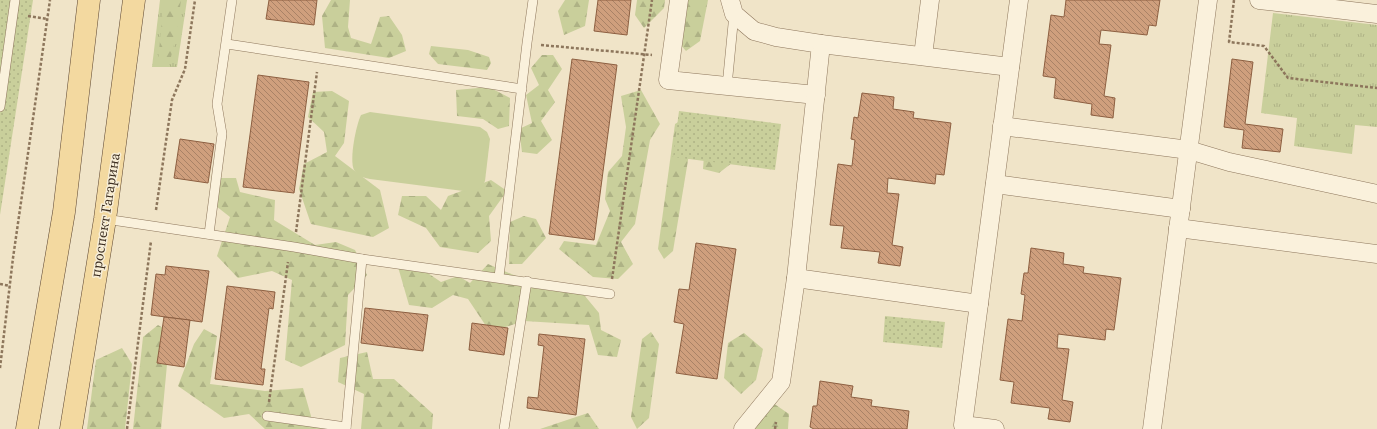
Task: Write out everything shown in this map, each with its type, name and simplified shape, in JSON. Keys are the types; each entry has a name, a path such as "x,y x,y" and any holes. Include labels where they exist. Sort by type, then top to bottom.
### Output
{"main road":[{"path":"27,429 64,212 88,0"},
{"name":"проспект Гагарина","path":"71,429 105,219 134,0"}],"street":[{"path":"679,0 668,80 816,95"},
{"path":"923,56 930,0"},
{"path":"995,429 963,427 1019,0"},
{"path":"1152,429 1208,0"},
{"path":"1259,0 1377,14"},
{"path":"732,7 754,31 776,37 1010,67"},
{"path":"743,429 781,382 796,278 822,44"},
{"path":"1002,126 1189,150 1229,162 1377,194"},
{"path":"995,184 1181,209"},
{"path":"1178,228 1377,254"},
{"path":"796,278 979,304"}],"lane":[{"path":"0,107 15,0"},
{"path":"209,234 222,134 218,104 232,0"},
{"path":"499,277 533,0"},
{"path":"727,86 732,7"},
{"path":"227,44 522,89"},
{"path":"105,219 294,247 362,259 499,277 610,294"},
{"path":"267,416 346,428 362,259"},
{"path":"504,429 527,281"}],"path":[{"path":"0,368 50,0"},
{"path":"610,294 652,0"},
{"path":"1234,0 1229,42 1264,46 1288,78 1377,88"},
{"path":"527,44 644,54 671,58"},
{"path":"0,284 10,286"}],"green space":[{"path":"0,0 33,0 0,215"},
{"path":"160,0 187,0 177,67 152,67"},
{"path":"164,0 181,0 176,36 170,61 158,61"},
{"path":"331,0 350,0 348,27 351,38 371,44 380,17 389,16 402,35 406,51 389,58 325,48 322,16"},
{"path":"565,0 589,0 585,26 564,35 558,11"},
{"path":"637,0 665,0 664,8 644,28 635,15"},
{"path":"675,0 708,0 700,41 686,51 671,34"},
{"path":"1273,13 1377,25 1377,127 1355,125 1352,154 1294,146 1297,118 1261,113"},
{"path":"431,46 468,50 489,57 491,63 487,70 438,64 429,54"},
{"path":"542,55 553,55 562,69 548,90 555,102 541,121 552,140 537,154 522,152 519,129 532,123 526,95 539,85 531,68"},
{"path":"489,87 510,98 509,126 498,129 483,119 457,116 456,90"},
{"path":"641,90 660,124 650,140 635,224 621,242 633,264 618,279 593,277 559,249 564,241 596,245 610,211 605,199 608,172 622,156 626,127 621,96"},
{"path":"332,91 349,101 344,143 335,156 380,190 389,228 373,237 311,224 299,189 304,164 327,152 324,132 308,117 313,92"},
{"path":"679,111 781,124 775,170 673,157"},
{"path":"370,112 480,127 487,132 490,139 485,181 481,188 471,192 370,179 359,175 354,170 352,159 354,142 361,115"},
{"path":"685,118 693,130 673,251 664,259 658,249 675,124"},
{"path":"705,142 737,159 719,173 703,169"},
{"path":"221,178 236,178 240,192 275,200 274,220 315,245 336,242 355,250 367,275 348,295 345,345 301,367 285,360 292,280 272,271 238,278 217,256 230,217 216,206"},
{"path":"491,180 507,191 489,216 491,241 478,253 440,247 426,228 398,215 402,196 426,196 441,210 448,196"},
{"path":"524,216 536,219 546,238 522,264 509,264 510,222"},
{"path":"410,261 441,282 458,276 470,283 488,264 551,291 575,284 599,313 601,330 621,340 617,357 598,355 589,325 524,321 490,332 468,299 453,295 432,308 409,305 398,267"},
{"path":"885,316 945,322 942,348 883,342"},
{"path":"158,325 170,332 161,429 133,429 143,337"},
{"path":"204,329 217,336 210,384 265,391 303,388 313,423 336,429 265,429 249,414 224,418 178,386 194,344"},
{"path":"651,332 659,344 649,418 637,429 631,417 642,339"},
{"path":"744,333 763,349 756,380 741,394 724,378 728,343"},
{"path":"122,348 132,364 125,429 87,429 96,360"},
{"path":"367,352 373,379 394,379 433,414 432,429 361,429 364,394 338,382 340,358"},
{"path":"773,403 789,414 788,429 755,429"},
{"path":"588,413 599,429 540,429"}],"building":[{"path":"269,0 317,0 314,25 266,19"},
{"path":"598,0 631,0 627,35 594,31"},
{"path":"1066,0 1160,0 1156,26 1149,25 1147,35 1101,30 1099,44 1111,45 1104,96 1115,98 1113,118 1091,115 1092,104 1054,98 1056,78 1043,76 1051,15 1064,17"},
{"path":"572,59 617,65 594,240 549,234"},
{"path":"1232,59 1253,62 1245,124 1283,129 1280,152 1242,148 1244,130 1224,127"},
{"path":"258,75 309,82 294,193 243,187"},
{"path":"862,93 894,97 893,109 914,112 913,118 951,123 944,175 936,174 935,184 888,178 887,193 899,194 892,245 903,247 900,266 878,263 880,252 841,248 844,226 830,225 838,164 852,166 855,140 851,139 854,117 858,118"},
{"path":"180,139 214,144 208,183 174,178"},
{"path":"696,243 736,249 717,379 676,373 684,324 674,322 679,289 689,290"},
{"path":"1031,248 1064,253 1063,264 1084,267 1083,273 1121,278 1114,330 1106,329 1105,340 1058,334 1057,348 1069,349 1062,400 1073,402 1070,422 1048,419 1050,408 1011,403 1014,382 1000,380 1008,319 1022,321 1025,295 1021,294 1024,273 1028,273"},
{"path":"166,266 209,271 202,322 151,315 156,274 165,275"},
{"path":"227,286 275,292 273,309 269,308 261,369 265,369 263,385 215,379"},
{"path":"365,308 428,315 423,351 361,343"},
{"path":"164,317 190,320 184,367 157,363"},
{"path":"472,323 508,328 504,355 469,350"},
{"path":"539,334 585,339 576,415 527,408 528,397 538,398 544,346 538,345"},
{"path":"820,381 853,386 851,397 872,400 871,406 909,411 907,429 814,429 810,427 813,406 817,406"}]}
